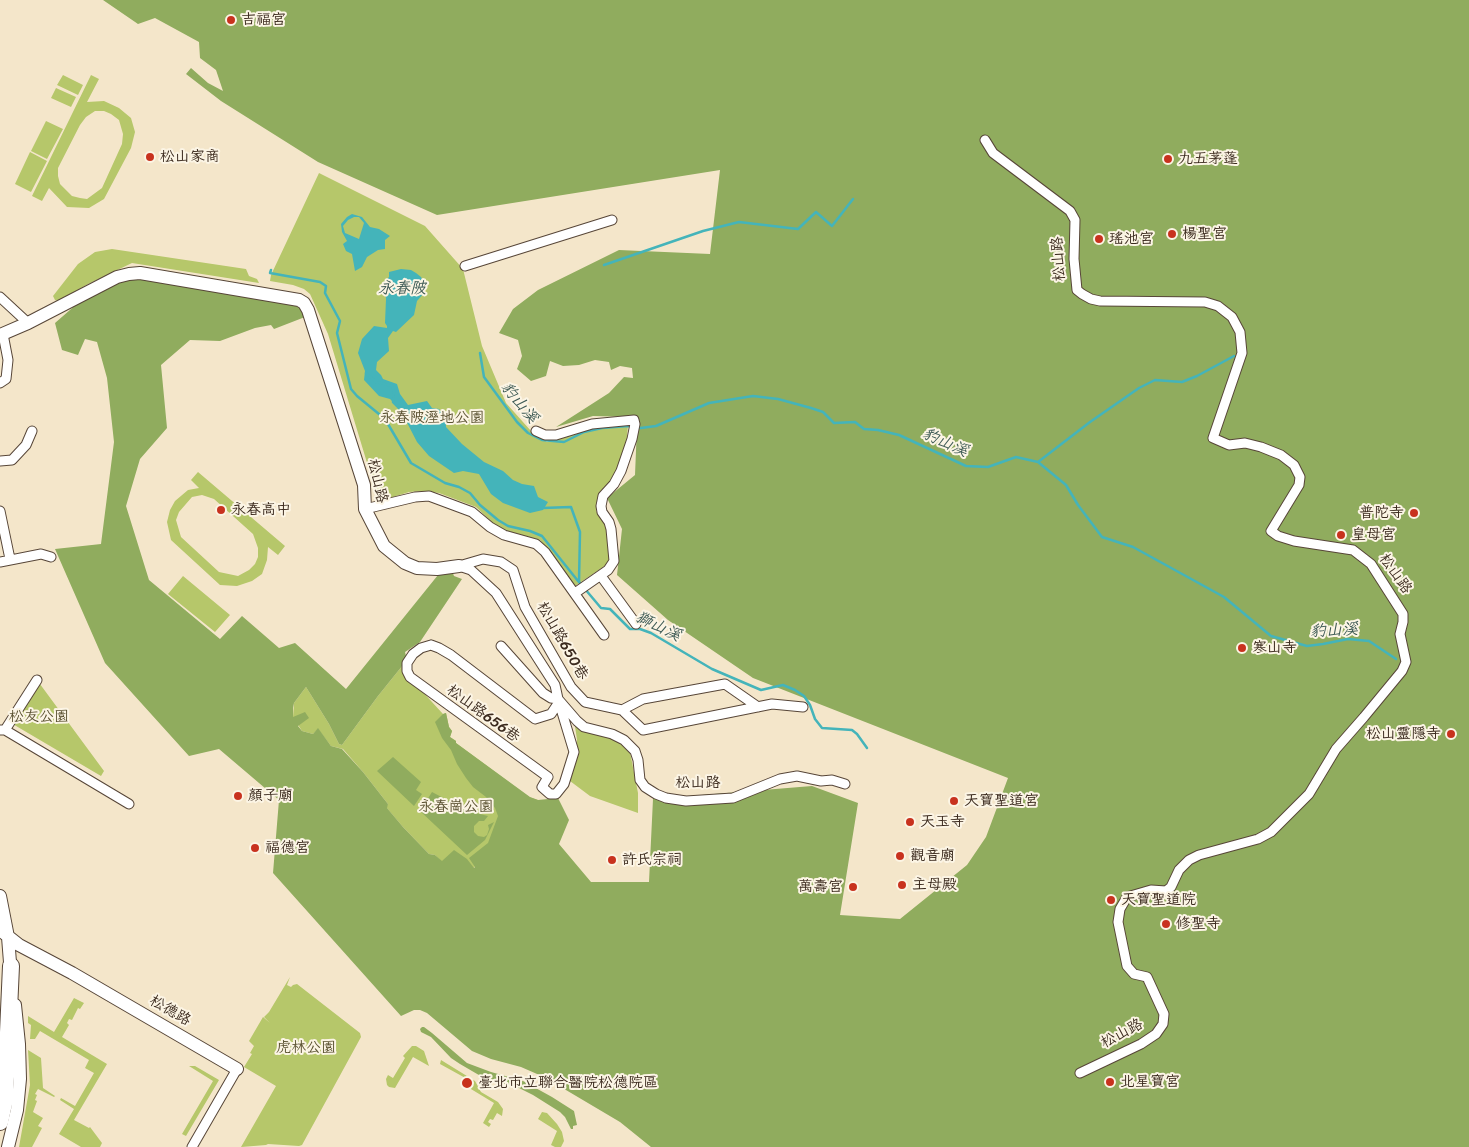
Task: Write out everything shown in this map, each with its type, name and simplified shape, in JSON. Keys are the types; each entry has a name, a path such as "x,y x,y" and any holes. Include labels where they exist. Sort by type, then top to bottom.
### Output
{"highway":[{"path":"0,1122 5,1099 10,966"}],"street":[{"name":"松山路","path":"985,140 993,153 1070,211 1075,220 1074,259 1077,290 1082,294 1100,302 1132,300 1205,302 1218,306 1232,317 1240,332 1242,353 1213,438 1229,445 1244,443 1261,446 1281,455 1294,465 1300,477 1299,484 1272,530 1278,536 1294,541 1353,550 1371,564 1403,614 1400,634 1406,662 1402,670 1336,749 1309,794 1271,832 1264,836 1199,855 1189,860 1179,870 1171,887 1166,891 1151,890 1127,897 1120,909 1118,922 1127,966 1134,974 1147,977 1164,1014 1163,1024 1156,1034 1141,1044 1080,1073"},
{"path":"465,266 612,220"},
{"name":"松山路","path":"2,334 28,323 117,277 129,274 140,273 299,300 308,310 364,485 365,509 384,546 405,563 417,568 431,569 459,566 471,570 496,593 555,685 558,699 568,715 584,727 612,734 624,740 635,751 640,780 643,785 666,798 686,801 734,798 780,779 797,776 821,781 832,780 845,784"},
{"path":"0,297 28,323"},
{"path":"0,382 6,379 8,360 2,334"},
{"path":"540,438 536,431 544,435 556,435 592,424 634,420 635,428 621,471 614,484 603,496 601,506 611,529 614,561 612,566 601,576 574,593"},
{"path":"0,461 12,460 26,445 32,431"},
{"path":"365,509 415,497 429,496 472,512 490,527 504,535 536,544 559,567 574,593 604,635"},
{"path":"0,511 10,559"},
{"path":"0,562 40,554 51,557"},
{"name":"松山路650巷","path":"459,566 483,559 501,562 513,570 525,607 571,687 585,702 622,710"},
{"path":"601,576 636,624"},
{"name":"松山路656巷","path":"551,714 535,719 439,648 431,645 421,648 407,663 407,671 410,677 421,686 548,777 542,786 550,794 556,794 564,784 574,752 568,715"},
{"path":"500,646 543,693 551,698 558,699 551,714 568,715"},
{"path":"37,680 2,730 129,804"},
{"path":"758,707 725,684 644,699 622,710 643,730 758,707 772,704 803,707"},
{"path":"0,896 3,936 10,966 19,1044 20,1080 17,1110 8,1147"},
{"name":"松德路","path":"3,936 72,973 237,1069 192,1147"}],"green space":[{"path":"103,0 1469,0 1469,1147 651,1147 620,1122 544,1077 521,1067 491,1059 472,1051 427,1013 414,1010 401,1016 273,873 279,800 219,749 189,756 105,663 55,549 101,544 114,442 107,378 97,342 85,339 78,355 62,350 55,323 78,303 117,280 140,275 295,300 302,307 305,317 274,329 271,325 255,328 220,341 190,340 161,365 167,428 140,459 126,506 149,580 220,639 242,616 279,648 295,643 346,689 438,575 452,571 454,576 462,579 420,642 405,652 407,660 342,745 339,744 306,687 294,703 293,708 293,717 305,712 309,718 298,726 302,731 313,734 318,728 331,746 342,749 388,804 387,808 429,854 435,855 442,861 454,850 467,859 474,868 469,858 488,843 498,816 495,808 486,797 473,787 466,778 451,750 442,738 435,722 446,713 449,727 452,731 450,737 456,743 530,797 538,800 558,798 569,820 559,844 591,882 649,882 653,799 812,786 858,803 840,915 900,919 967,865 986,837 1008,778 753,678 668,620 617,575 622,529 607,498 635,475 637,426 631,417 593,416 556,427 609,393 624,377 633,378 632,368 620,366 611,370 609,362 595,360 579,365 563,366 550,361 546,376 531,381 517,369 522,356 518,340 499,333 513,309 538,290 619,250 710,254 720,170 437,215 318,162 221,101 186,74 191,68 208,83 223,91 216,70 200,58 199,42 155,18 138,24"},
{"path":"63,75 83,85 78,95 57,85"},
{"path":"91,75 99,79 87,102 104,101 119,108 131,118 135,132 131,148 104,199 89,208 67,207 49,188 42,201 32,196","holes":["95,111 104,111 119,120 123,134 122,144 102,188 87,199 72,196 60,184 58,168 86,117"]},
{"path":"56,88 76,97 71,107 51,98"},
{"path":"46,121 63,129 47,159 31,151"},
{"path":"30,152 47,161 31,192 15,184"},
{"name":"永春陂溼地公園","path":"319,173 425,226 463,269 482,346 506,403 531,431 547,442 606,426 628,425 625,459 618,472 598,497 596,511 606,523 610,533 609,563 575,586 540,540 504,530 495,525 476,507 439,493 423,491 378,499 328,334 310,294 304,289 293,285 270,281 271,275"},
{"path":"112,249 246,269 249,276 257,279 259,283 132,263 58,301 55,300 53,296 78,264 95,252"},
{"path":"198,472 285,546 278,555 268,547 267,560 262,574 252,581 237,586 220,585 171,540 167,522 170,510 175,501 188,490 199,488 191,480","holes":["202,495 214,499 253,534 258,548 258,557 255,564 238,576 219,572 181,537 176,520 179,512 192,497"]},
{"path":"183,576 230,615 215,632 168,594"},
{"name":"永春崗公園","path":"407,660 403,675 421,690 443,714 446,713 449,727 452,731 450,737 529,797 538,800 466,876 442,862 435,855 429,854 386,807 388,804 343,749 331,746 318,729 313,734 302,731 293,717 294,703 306,687 339,744 342,745"},
{"name":"松友公園","path":"37,680 104,771 101,776 11,723"},
{"path":"575,726 620,742 630,752 638,793 638,813 590,796 570,781 575,763 577,740"},
{"path":"393,757 421,782 416,790 422,794 414,806 377,771"},
{"path":"432,792 468,811 488,816 484,821 479,821 474,826 474,832 478,836 484,837 487,835 488,825 494,822 485,840 467,855 420,811"},
{"name":"虎林公園","path":"290,977 287,985 291,987 297,984 360,1033 361,1037 302,1145 268,1144 241,1147 276,1086 244,1067 252,1054 250,1053 254,1046 249,1041 263,1017 270,1023 264,1017"},
{"path":"74,998 84,1003 80,1009 78,1008 72,1020 69,1019 67,1023 69,1025 62,1037 107,1064 74,1120 90,1127 102,1143 100,1147 81,1147 59,1134 74,1109 60,1100 61,1098 75,1106 94,1073 85,1068 89,1060 40,1031 35,1039 30,1039 31,1025 28,1023 28,1016 54,1032"},
{"path":"422,1027 432,1033 467,1063 523,1081 552,1097 574,1111 577,1125 571,1129 560,1112 533,1095 519,1088 484,1078 460,1064 451,1058 431,1037 421,1032 420,1029"},
{"path":"412,1046 416,1046 424,1051 429,1066 413,1057 395,1088 389,1087 386,1079 388,1075 393,1078 405,1058 403,1056"},
{"path":"28,1050 41,1058 43,1088 55,1096 38,1089 35,1094 37,1095 35,1100 37,1101 33,1112 43,1118 38,1126 42,1128 32,1147 19,1147 30,1085"},
{"path":"441,1060 475,1081 481,1092 498,1102 503,1109 502,1116 497,1113 493,1120 490,1119 488,1122 491,1124 489,1127 483,1123 494,1103 466,1086 469,1080 440,1064"},
{"path":"189,1066 195,1066 219,1080 186,1136 182,1134 213,1081"},
{"path":"542,1112 547,1113 562,1132 564,1141 561,1147 551,1145 557,1131 538,1119"}],"water":[{"path":"352,214 362,217 370,227 379,229 390,236 385,240 385,249 378,250 367,257 362,267 355,271 352,254 346,251 343,244 347,241 342,232 341,224","holes":["359,217 364,223 359,239 345,233 343,226 348,220"]},
{"name":"永春陂","path":"401,269 411,270 416,273 421,277 426,286 424,293 417,301 414,315 396,332 393,331 388,338 389,351 377,362 376,370 383,379 397,384 400,394 408,405 427,401 432,408 439,409 446,418 446,427 462,444 484,462 503,471 513,480 534,486 538,497 548,502 543,510 530,513 503,503 491,494 479,474 463,471 454,473 429,456 417,442 400,409 390,399 379,396 364,380 365,371 358,353 362,339 374,326 387,328 385,323 386,299 384,282 389,277 389,272"}],"waterway":[{"path":"604,265 703,231 739,222 798,229 816,212 832,226 853,199"},
{"path":"271,270 270,273 320,282 326,286 325,293 340,321 337,333 351,389 385,419 411,463 445,483 470,493 480,505 508,526 542,536 578,581"},
{"name":"豹山溪","path":"480,353 484,377 517,422 528,433 542,440 564,442 584,432 602,428 656,426 709,403 753,396 778,399 811,408 823,412 834,423 855,422 864,429 899,435 966,466 988,467 1016,457 1038,462 1066,485 1078,505 1102,537 1133,547 1224,597 1271,636 1307,646 1348,639 1369,641 1396,659"},
{"path":"1038,462 1090,422 1139,388 1155,380 1182,382 1234,356"},
{"name":"獅山溪","path":"366,373 376,382 392,386 394,391 393,402 402,411"},
{"name":"獅山溪","path":"542,508 571,507 580,532 579,582 582,585"},
{"name":"獅山溪","path":"585,589 601,608 610,609 630,629 640,629 651,633 712,669 761,690 783,685 795,690 804,696 810,705 815,719 822,728 852,730 867,748"}],"place":[{"name":"吉福宮","path":"231,20"},
{"name":"松山家商","path":"150,157"},
{"name":"九五茅蓬","path":"1168,159"},
{"name":"楊聖宮","path":"1172,234"},
{"name":"瑤池宮","path":"1099,239"},
{"name":"永春高中","path":"221,510"},
{"name":"普陀寺","path":"1414,513"},
{"name":"皇母宮","path":"1341,535"},
{"name":"寒山寺","path":"1242,648"},
{"name":"松山靈隱寺","path":"1451,734"},
{"name":"顏子廟","path":"238,796"},
{"name":"天寶聖道宮","path":"954,801"},
{"name":"天玉寺","path":"910,822"},
{"name":"福德宮","path":"255,848"},
{"name":"觀音廟","path":"900,856"},
{"name":"許氏宗祠","path":"612,860"},
{"name":"主母殿","path":"902,885"},
{"name":"萬壽宮","path":"853,887"},
{"name":"天寶聖道院","path":"1111,900"},
{"name":"修聖寺","path":"1166,924"},
{"name":"北星寶宮","path":"1110,1082"},
{"name":"臺北市立聯合醫院松德院區","path":"467,1083"}]}
